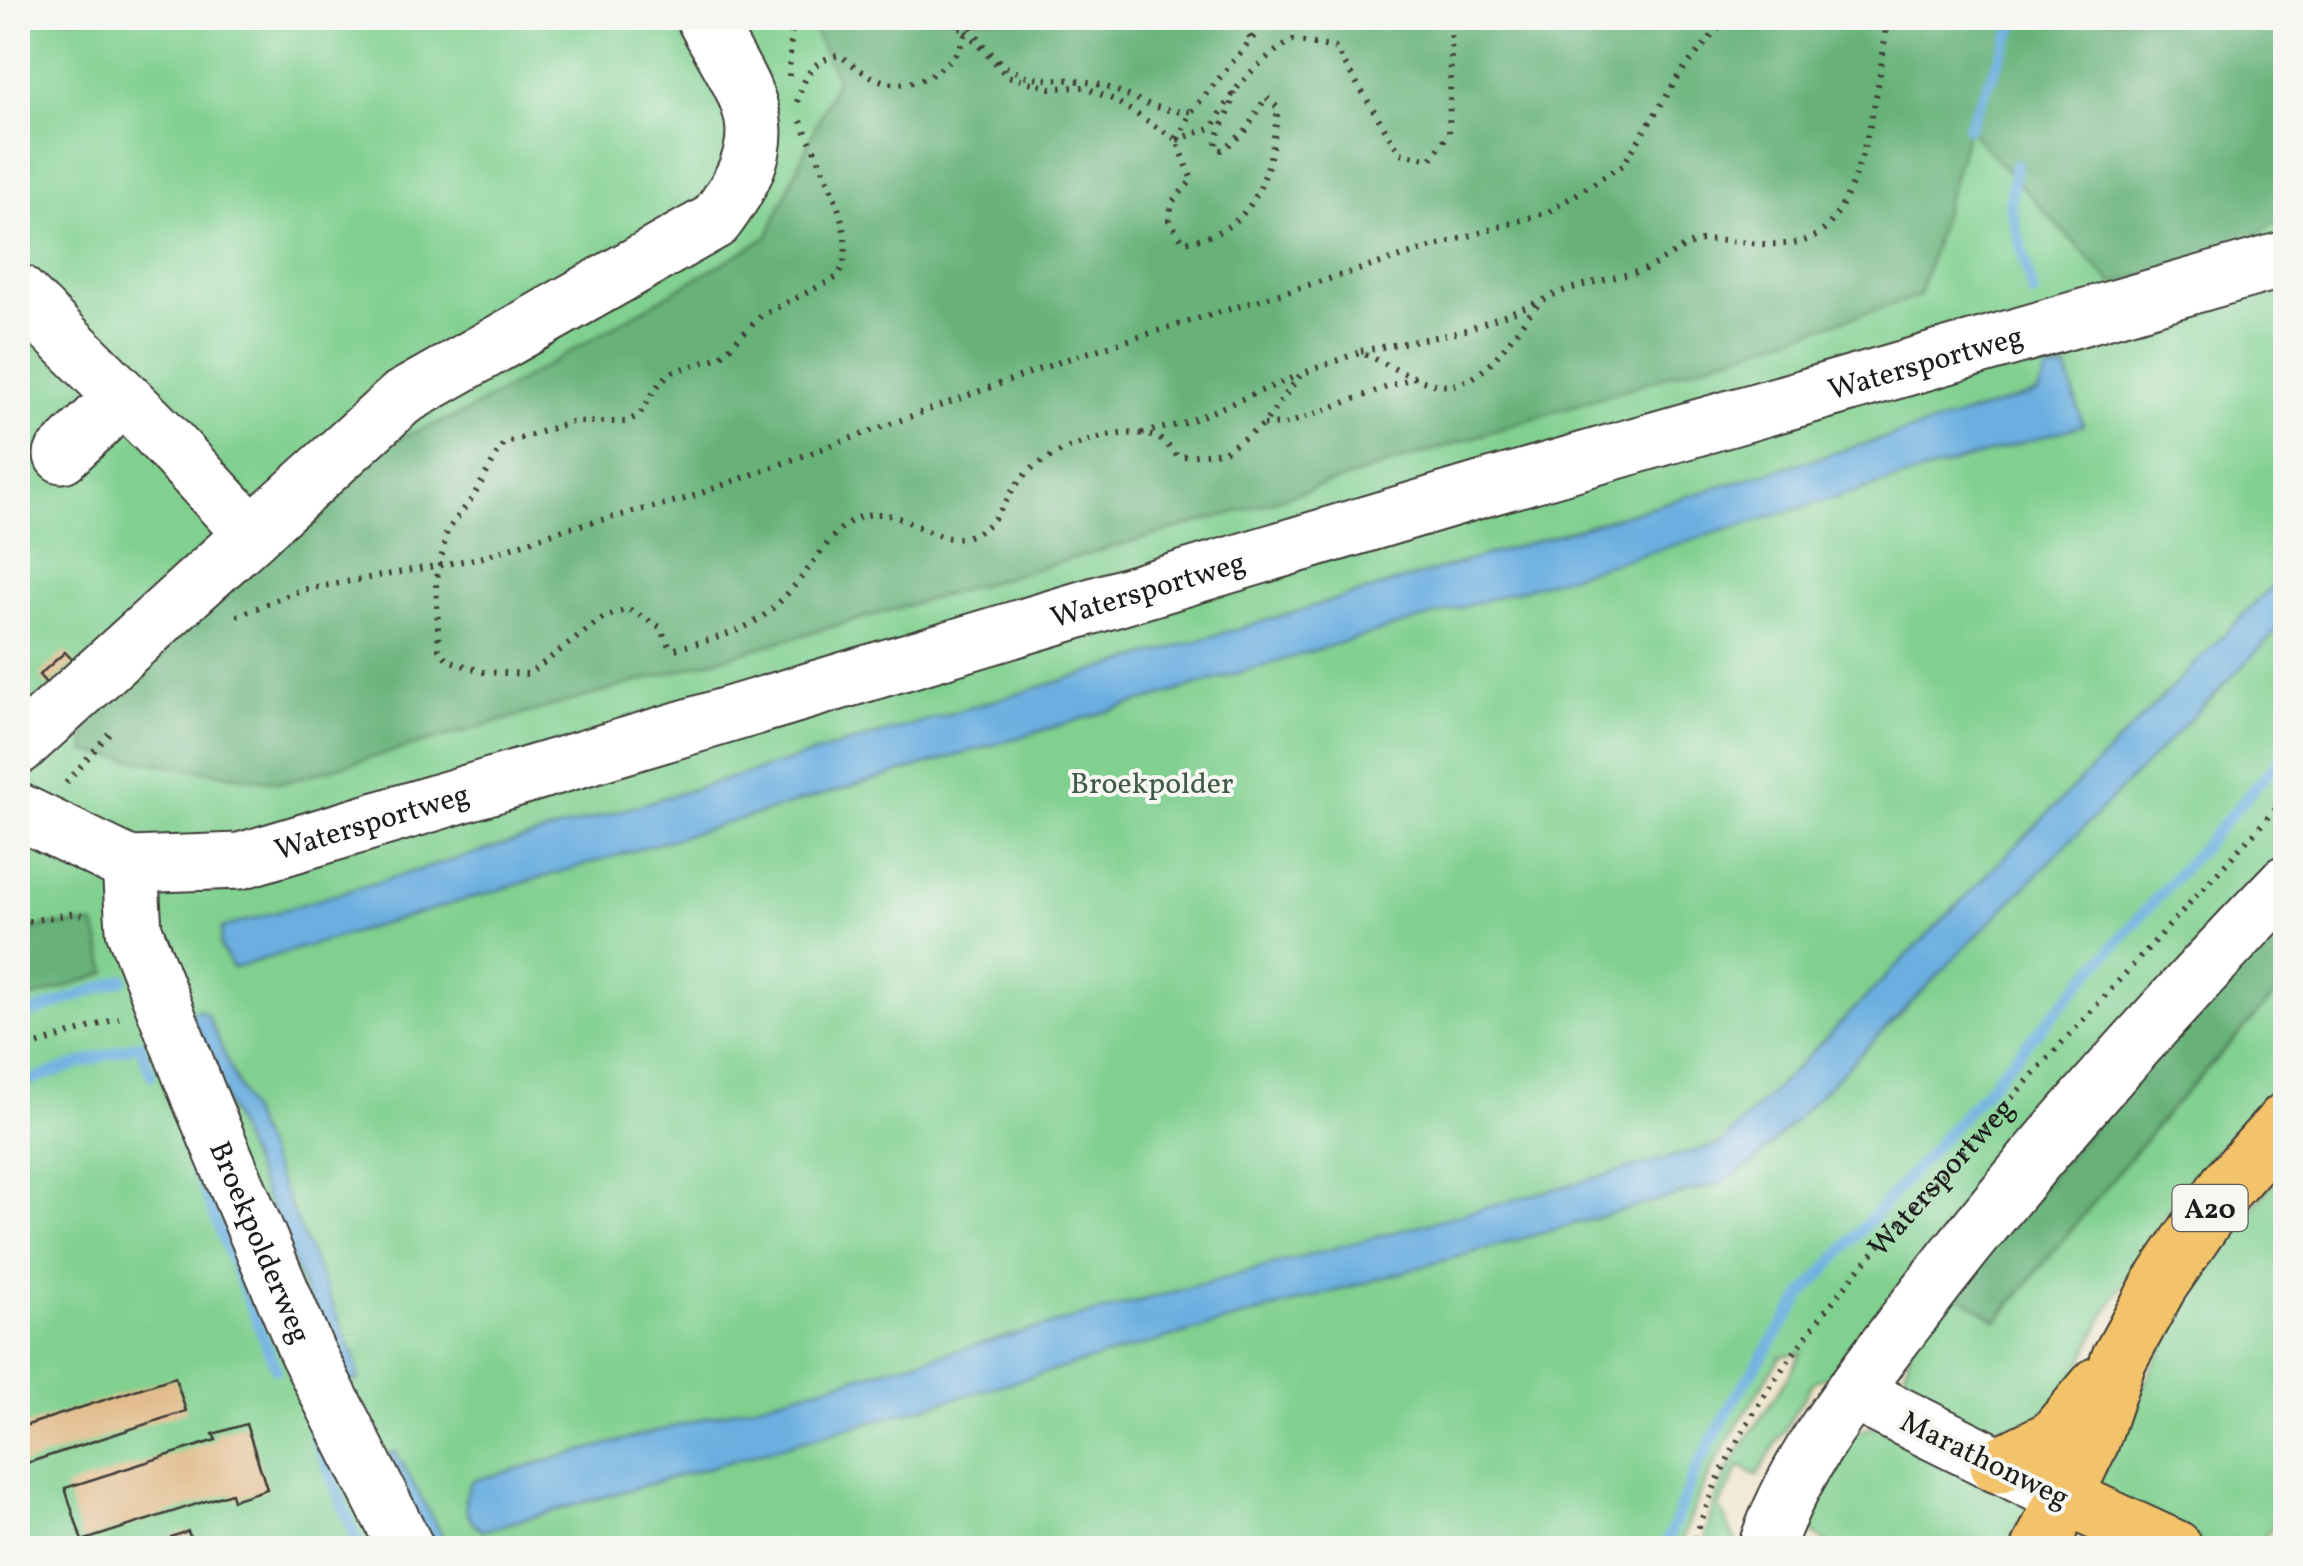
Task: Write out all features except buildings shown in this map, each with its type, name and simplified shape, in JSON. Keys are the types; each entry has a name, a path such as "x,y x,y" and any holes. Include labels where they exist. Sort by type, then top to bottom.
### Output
{"main road":[{"name":"A20","path":"1998,1465 2053,1438 2119,1359 2194,1230 2286,1120"},
{"name":"A20","path":"2064,1497 2091,1442 2119,1359"},
{"path":"2040,1548 2064,1497"},
{"name":"Marathonweg","path":"2064,1497 2175,1548"}],"street":[{"path":"18,747 402,398 715,221 736,192 752,157 757,122 704,18"},
{"name":"Watersportweg","path":"26,815 130,865 240,861 1480,490 2286,258"},
{"path":"18,292 252,534"},
{"path":"62,455 123,397"},
{"name":"Broekpolderweg","path":"130,865 134,930 164,1008 176,1101 301,1388 406,1548"},
{"name":"Watersportweg","path":"1770,1547 1803,1469 1852,1392 1993,1207 2154,1019 2286,883"},
{"name":"Marathonweg","path":"1852,1392 2064,1497"}],"path":[{"path":"792,18 788,73 796,108 840,211 846,248 844,269 836,278 762,315 720,358 673,372 660,381 638,415 626,422 572,422 503,444 487,466 474,497 454,517 438,565 439,650 448,660 483,672 528,674 604,617 628,609 660,627 669,646 716,640 770,615 846,524 864,516 898,517 939,537 972,535 1001,516 1015,487 1044,462 1112,436 1156,437 1178,457 1205,458 1224,452 1263,425 1302,374"},
{"path":"944,18 966,31 1007,76 1050,88 1084,87 1114,100 1177,140 1192,180 1172,202 1169,220 1184,242 1214,238 1247,214 1259,190 1278,108 1266,97 1245,132 1222,150 1216,148 1219,132 1234,109 1234,87"},
{"path":"966,18 986,47 1015,72 1032,78 1092,82 1174,114 1192,111"},
{"path":"1238,18 1251,40"},
{"path":"1177,140 1192,111 1268,18"},
{"path":"1177,140 1212,127 1234,87 1260,60 1293,40 1335,48 1400,153 1432,159 1449,133 1452,18"},
{"path":"228,624 242,612 301,590 480,558 685,498 1076,356 1548,212 1623,165 1682,71 1727,18"},
{"path":"1136,435 1185,423 1360,352 1460,332 1541,301 1650,268 1700,241 1755,244 1807,239 1824,231 1853,180 1882,83 1887,18"},
{"path":"796,108 806,74 817,60 839,55 882,82 913,83 946,64 963,47 966,31"},
{"path":"1217,84 1234,87"},
{"path":"1360,352 1417,376 1454,385 1482,369 1541,301"},
{"path":"1263,425 1287,424 1417,376"},
{"path":"26,815 116,724"},
{"name":"Watersportweg","path":"1692,1548 1713,1490 1775,1382 1882,1241 2286,798"},
{"path":"18,923 76,913 134,930"},
{"path":"18,1051 164,1008"}],"green space":[{"name":"Broekpolder","path":"18,18 2285,18 2285,922 1970,1303 1998,1320 2166,1114 2285,984 2285,1081 2205,1162 2171,1207 2103,1317 2063,1401 2003,1443 1911,1391 1904,1376 1911,1346 1813,1382 1757,1476 1740,1466 1719,1507 1739,1548 1705,1548 1717,1494 1742,1446 1801,1353 1781,1356 1737,1425 1699,1497 1681,1548 18,1548"},
{"path":"808,18 2285,18 2285,216 2236,247 2113,284 1968,129 1919,296 1254,507 282,783 85,752 87,711 391,441 465,413 767,237 837,78"},
{"path":"2285,903 2285,984 2166,1114 1997,1320 1953,1292"},
{"path":"49,925 95,925 107,973 18,1003 18,935"},
{"path":"2285,1168 2285,1508 2257,1548 2209,1548 2093,1492 2177,1322 2227,1243"},
{"path":"1878,1426 2033,1501 2012,1548 1835,1548 1804,1528 1804,1513 1851,1433"}],"water":[{"path":"2067,369 2083,425 233,968 220,946 222,928 2038,393 2046,372"},
{"path":"2285,573 2285,623 1750,1166 1720,1183 482,1531 471,1520 465,1502 472,1481 1721,1144"},
{"path":"199,1009 208,1016 355,1357 359,1380 351,1382 332,1355 189,1014"},
{"path":"396,1452 445,1541 444,1548 430,1548 387,1454"}],"waterway":[{"path":"1968,128 2018,18"},
{"path":"2016,164 2010,203 2033,293"},
{"path":"1665,1548 1695,1471 1735,1398 1803,1295 2286,753"},
{"path":"18,1018 124,979"},
{"path":"18,1084 140,1044 151,1075"},
{"path":"186,1146 276,1369"},
{"path":"314,1434 360,1548"}]}
